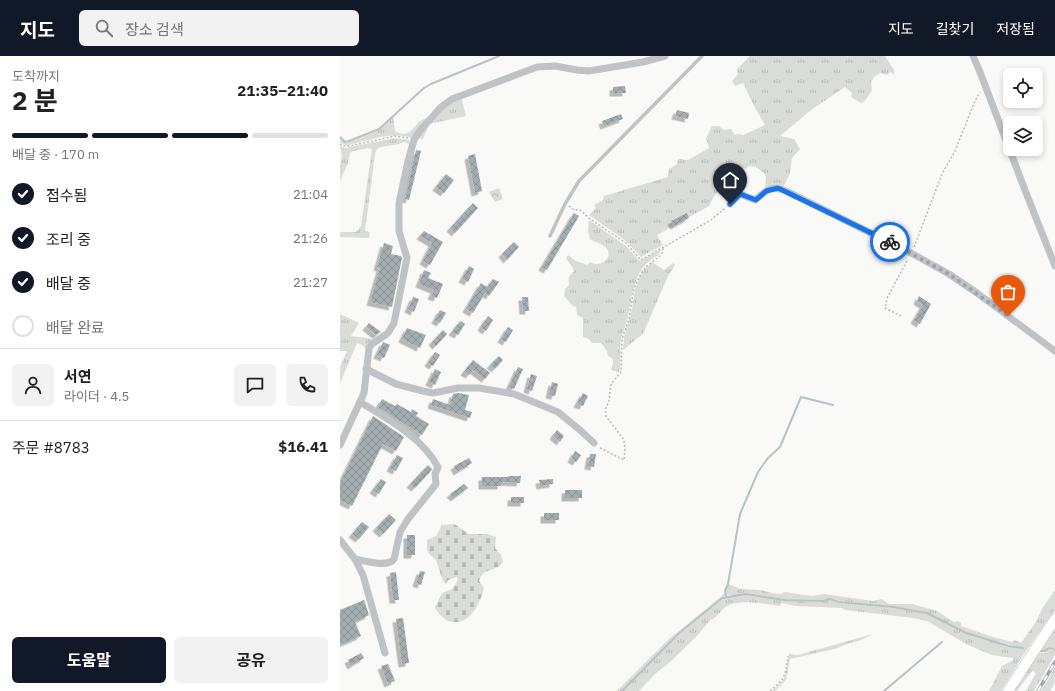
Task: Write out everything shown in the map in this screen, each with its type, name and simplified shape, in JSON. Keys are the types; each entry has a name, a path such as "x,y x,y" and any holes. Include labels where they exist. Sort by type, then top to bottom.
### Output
{"main road":[{"path":"1008,691 1055,619"}],"street":[{"path":"340,445 364,393 369,348 372,344 388,333 394,323 407,258 399,231 399,203 408,160 414,140 418,133 441,108 452,99 537,67 555,66 589,71 643,59 665,56"},
{"path":"973,56 1055,266"},
{"path":"730,204 740,194 756,200 766,191 778,188 911,253 949,274 1055,351"},
{"path":"366,369 396,384 423,392 433,393 458,388 479,388 514,394 558,412 594,443"},
{"path":"355,559 386,564 392,563 400,532 408,518 436,484 435,474 438,467 434,458 422,444 360,402"},
{"path":"340,540 355,559 363,575 385,653"}],"lane":[{"path":"550,236 565,204 579,182 702,56"}],"path":[{"path":"901,316 886,308 887,298 911,253 942,174 955,151 975,100 984,83"},
{"path":"340,144 343,146 350,146 395,136 414,140"},
{"path":"565,204 574,210 580,210 590,219 626,243 641,260 711,220 730,204"},
{"path":"594,443 607,452 624,460 624,440 606,416 605,410 609,401 611,384 621,372 622,339 628,319 634,288 646,266 660,256 663,252 663,247"},
{"path":"770,691 785,677 788,656"}],"green space":[{"path":"750,56 885,56 894,70 894,75 891,72 887,75 880,73 874,77 871,82 872,90 865,101 861,103 851,97 852,93 845,87 811,110 780,136 794,139 800,149 792,158 790,173 783,188 765,190 766,177 764,173 756,167 750,166 740,171 724,185 714,196 709,206 657,235 663,245 641,257 626,241 589,215 596,208 594,205 603,200 604,196 668,177 669,169 676,165 679,159 688,160 709,148 706,138 712,126 719,126 724,130 731,129 735,135 743,135 765,125 743,83 735,86 732,81 738,74 737,69"},
{"path":"461,97 466,116 429,124 423,139 416,138 442,108"},
{"path":"431,115 412,138 397,135 349,145 345,145 340,142 340,139 347,143 375,132 393,117 395,131 404,134 408,133 419,122"},
{"path":"395,138 409,140 411,144 404,142 383,146 377,149 375,154 365,231 370,232 369,238 340,237 340,232 356,232 361,226 372,149 369,148 350,153 348,163 340,181 340,165 342,157 340,146 345,148"},
{"path":"499,188 503,199 495,202 489,192"},
{"path":"589,220 626,246 640,261 661,249 659,255 643,267 635,284 627,321 621,339 619,372 611,370 613,359 608,356 607,351 601,343 592,343 589,339 583,337 583,318 577,315 576,306 574,307 564,296 565,289 569,285 569,277 574,271 566,258 568,255 576,261 587,265 590,262 598,264 604,262 608,256 607,249 605,247 590,239 588,230"},
{"path":"652,262 664,270 673,263 675,265 668,276 643,334 623,350 624,337 632,309 635,289 642,272"},
{"path":"340,314 359,323 351,336 374,339 366,349 357,343 340,383 340,367 347,351 340,351"},
{"path":"454,524 469,534 488,534 496,537 495,548 501,555 503,562 497,568 482,575 479,581 484,588 480,601 468,618 455,622 448,621 444,618 435,607 442,593 452,589 458,580 457,577 448,580 446,584 443,581 436,560 427,550 427,540 436,536 442,525"},
{"path":"728,584 741,589 760,590 782,594 784,592 812,596 824,594 873,601 882,599 889,604 912,604 937,611 954,622 958,621 961,623 961,626 990,636 1012,642 1015,640 1021,643 1055,590 1055,610 1024,654 1001,691 989,691 1002,666 1013,660 1013,658 992,655 966,644 927,621 845,610 842,608 796,606 782,603 780,606 741,602 729,605 710,620 698,635 669,663 655,674 639,691 623,691 679,633 722,599 727,597 746,595 785,600 823,602 830,600 837,603 893,608 926,613 966,634 1009,646 1024,648 966,633 927,612 838,601 830,598 823,600 785,599 746,593 740,595 727,595 726,591"},
{"path":"725,593 725,596 721,597 678,632 621,691 617,691 670,638"},
{"path":"1055,626 1055,650 1050,647 1044,650 1038,648"},
{"path":"873,634 859,641 835,649 790,659 786,680 775,691 772,691 778,686 786,674 789,654 798,655"},
{"path":"1049,650 1055,653 1055,655 1034,691 1026,691 1036,673 1032,671 1017,691 1012,691 1037,652 1043,653"},
{"path":"1055,667 1055,683 1050,691 1041,691"}],"building":[{"path":"625,86 626,93 613,93 613,87"},
{"path":"677,110 689,113 688,119 675,116"},
{"path":"621,114 623,119 604,126 602,121"},
{"path":"416,150 421,151 409,200 405,199"},
{"path":"475,154 482,191 475,193 468,156"},
{"path":"446,174 454,180 444,193 436,187"},
{"path":"473,203 478,208 455,233 450,228"},
{"path":"574,213 579,216 547,270 542,267"},
{"path":"687,213 689,218 674,226 671,221"},
{"path":"424,231 443,242 430,265 423,261 432,243 420,236"},
{"path":"514,242 519,247 507,260 502,254"},
{"path":"384,243 393,246 391,254 401,256 402,258 392,307 370,302 380,268 377,267"},
{"path":"469,266 474,269 468,282 462,279"},
{"path":"424,270 431,273 428,278 443,284 437,298 431,296 434,290 419,284"},
{"path":"493,279 499,282 489,296 485,293 473,313 466,309 481,283 487,287"},
{"path":"919,296 931,304 920,324 914,320 923,305 917,301"},
{"path":"413,297 419,299 414,312 408,309"},
{"path":"522,297 528,297 529,311 523,311"},
{"path":"440,310 446,313 440,323 435,320"},
{"path":"488,316 493,320 486,331 481,327"},
{"path":"460,321 465,324 458,335 452,332"},
{"path":"369,323 381,332 376,335 366,327"},
{"path":"508,327 513,330 506,342 501,339"},
{"path":"407,328 426,335 420,348 402,339"},
{"path":"443,330 447,334 436,346 432,342"},
{"path":"383,342 390,345 384,358 377,355"},
{"path":"435,352 440,355 433,366 428,363"},
{"path":"499,356 503,360 495,369 490,365"},
{"path":"473,360 490,373 485,379 473,370 469,375 464,372"},
{"path":"518,367 523,369 514,389 509,387"},
{"path":"435,369 441,372 435,385 429,382"},
{"path":"531,374 537,376 532,391 527,389"},
{"path":"552,382 558,384 555,396 549,395"},
{"path":"458,393 469,395 465,410 472,412 470,418 431,405 433,399 450,405 453,394"},
{"path":"583,393 588,396 583,406 577,404"},
{"path":"382,399 395,406 397,404 411,412 412,409 418,413 416,416 429,424 422,435 378,407"},
{"path":"373,416 404,437 396,451 383,444 352,506 340,500 340,483"},
{"path":"557,430 564,436 560,442 553,436"},
{"path":"575,451 581,455 576,462 571,459"},
{"path":"590,454 596,454 594,467 588,466"},
{"path":"397,455 403,458 396,471 390,468"},
{"path":"469,458 472,463 457,472 454,466"},
{"path":"428,465 432,469 431,471 415,488 410,484"},
{"path":"521,476 520,483 501,482 501,486 482,486 482,477"},
{"path":"381,479 386,482 379,494 373,490"},
{"path":"553,479 553,484 540,486 539,480"},
{"path":"464,484 468,488 454,498 450,494"},
{"path":"565,490 582,490 582,498 565,498"},
{"path":"511,497 524,497 524,503 511,503"},
{"path":"544,513 559,513 559,520 544,520"},
{"path":"389,514 396,520 383,534 376,528"},
{"path":"362,522 369,527 359,539 352,534"},
{"path":"407,535 415,535 415,555 407,555"},
{"path":"420,571 425,572 421,585 416,583"},
{"path":"396,572 399,600 393,600 390,573"},
{"path":"364,600 369,615 355,622 361,636 340,645 340,610"},
{"path":"403,618 409,663 402,664 396,619"},
{"path":"361,653 364,658 351,666 348,660"},
{"path":"388,664 395,681 388,684 381,666"}],"waterway":[{"path":"340,137 345,142 379,129 424,88 499,56"},
{"path":"726,596 725,591 728,584 740,514 758,472 768,458 780,447 801,397 833,405"},
{"path":"622,691 679,633 722,598 746,594 785,600 823,601 830,599 838,602 893,607 927,613 966,633 1009,646 1023,648"},
{"path":"884,691 942,642"},
{"path":"1040,651 1050,648 1055,651"}],"railway":[{"path":"1038,691 1055,662"}],"way so far":[{"path":"890,242 949,274 1008,316"}],"route":[{"path":"730,204 740,194 756,200 766,191 778,188 890,242"}]}
